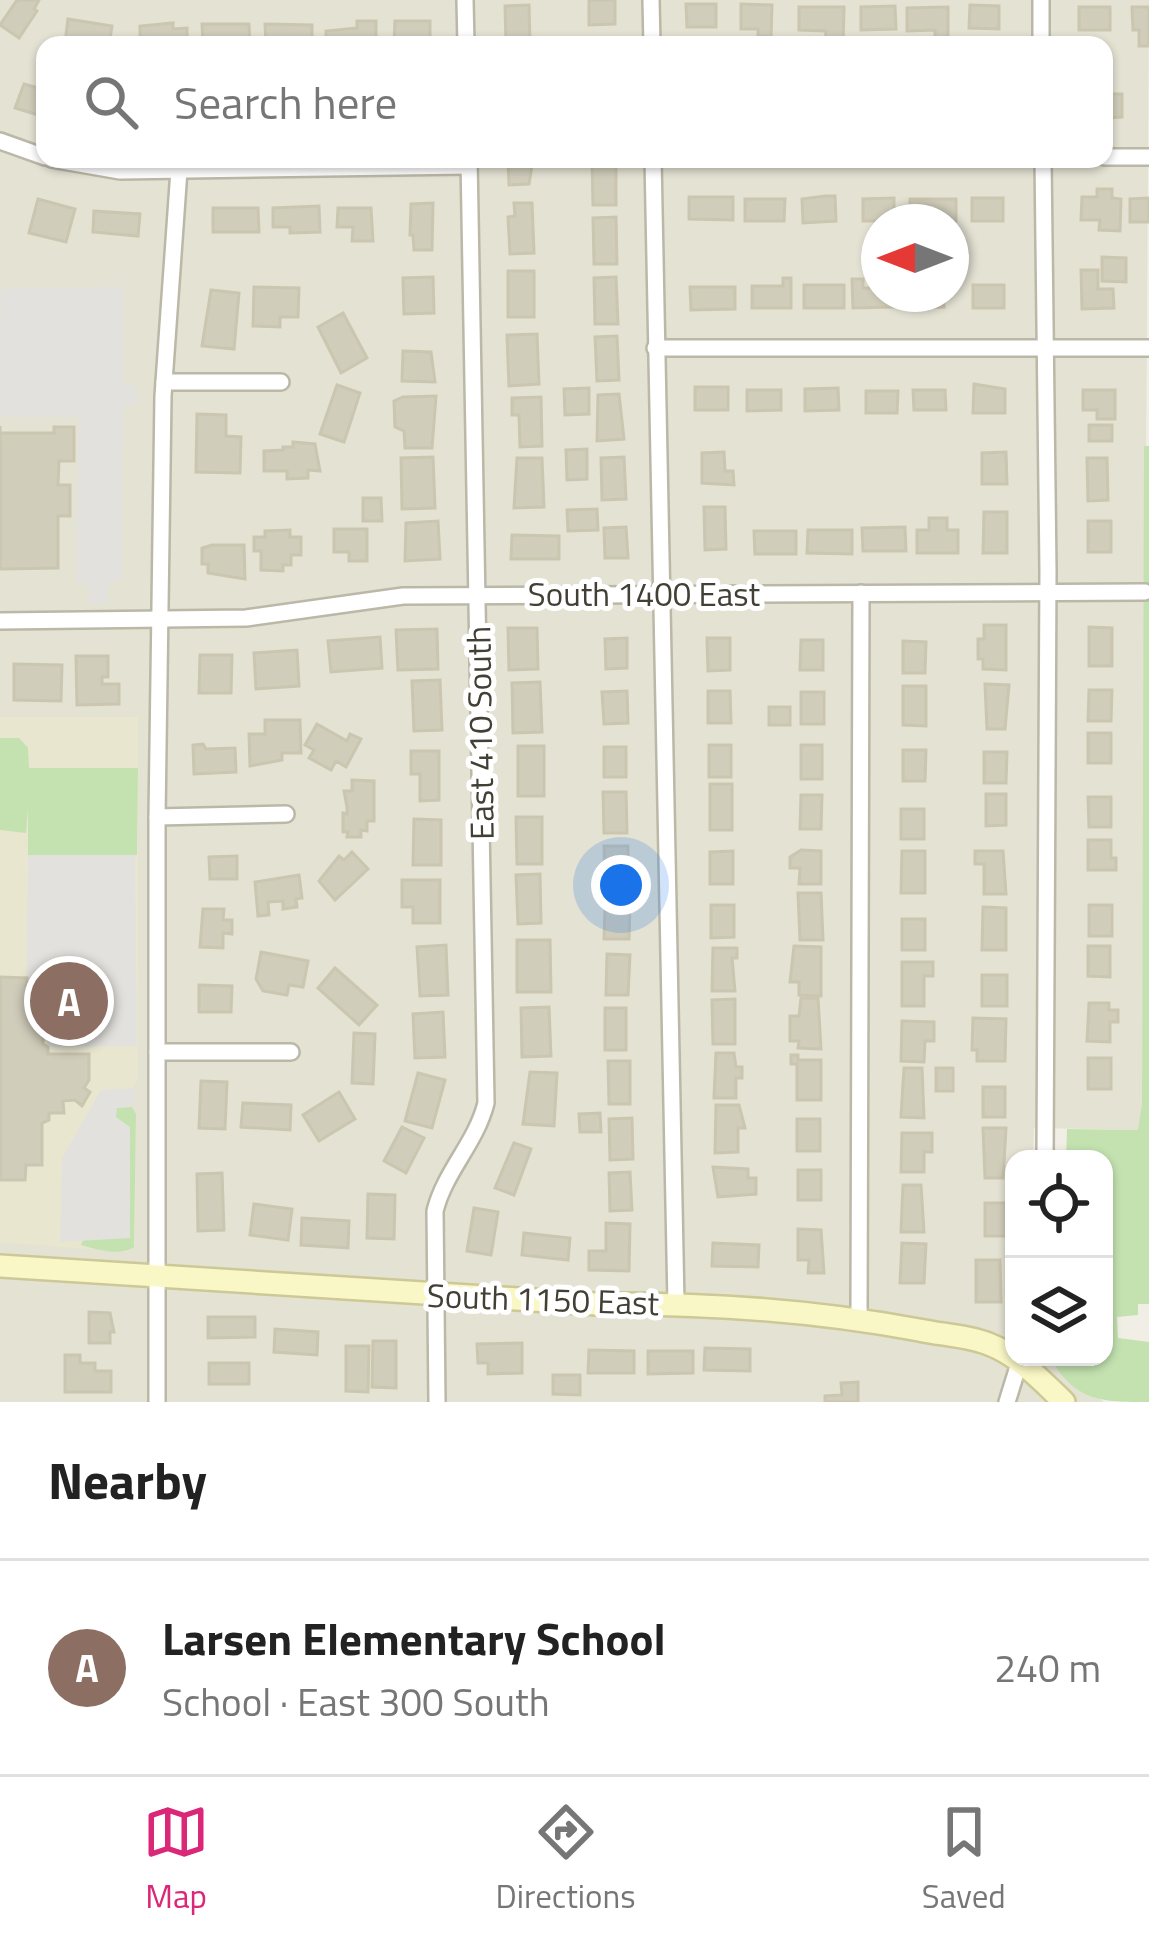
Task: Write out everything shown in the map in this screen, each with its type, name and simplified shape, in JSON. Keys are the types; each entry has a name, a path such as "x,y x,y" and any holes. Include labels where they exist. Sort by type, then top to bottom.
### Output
{"street":[{"path":"465,0 466,36"},
{"path":"651,0 652,36"},
{"path":"1041,0 1041,36"},
{"path":"0,141 36,154"},
{"path":"1113,157 1149,157"},
{"path":"103,168 262,168"},
{"name":"East 410 South","path":"437,1402 438,1198 478,1128 486,1103 469,168"},
{"path":"653,168 676,1304"},
{"path":"1043,168 1048,592 1045,1150"},
{"path":"158,1402 157,817 164,382 179,170"},
{"path":"656,348 1149,348"},
{"path":"164,382 281,382"},
{"path":"859,1319 861,592"},
{"name":"South 1400 East","path":"0,621 247,619 403,596 1145,592"},
{"path":"157,817 286,814"},
{"path":"157,1052 291,1052"},
{"name":"South 1150 East","path":"0,1265 859,1319 981,1342 1005,1352"},
{"path":"1007,1402 1018,1366"},
{"name":"South 1150 East","path":"1027,1366 1064,1402"}],"shaded area":[{"path":"0,0 1149,0 1142,1104 1139,1130 1034,1128 1033,1150 1005,1150 1005,1366 1056,1366 1104,1402 0,1402"},
{"path":"123,287 123,385 137,386 137,405 123,406 121,580 108,584 108,603 89,604 89,584 76,582 79,417 0,417 1,289"},
{"path":"0,717 138,717 138,1080 132,1089 131,1111 136,1114 135,1244 127,1252 0,1242"},
{"path":"28,855 135,855 137,1046 48,1047 48,1005 26,1003"},
{"path":"134,1088 134,1106 117,1108 116,1117 130,1127 130,1238 60,1242 62,1158 101,1090"}],"green space":[{"path":"1144,446 1149,446 1149,1304 1138,1304 1138,1315 1117,1317 1118,1338 1149,1342 1149,1402 1091,1396 1069,1383 1055,1366 1113,1366 1113,1150 1066,1150 1067,1129 1138,1130 1142,1104"},
{"path":"0,738 19,738 28,748 29,768 138,768 137,855 28,855 28,809 26,833 0,830"},
{"path":"132,1107 136,1114 134,1247 115,1252 81,1245 130,1127 116,1119 116,1108"}],"building":[{"path":"17,0 39,0 19,38 0,25"},
{"path":"589,0 615,0 615,24 589,25"},
{"path":"686,4 716,4 716,27 687,27"},
{"path":"741,4 772,5 771,36 758,36 758,29 741,29"},
{"path":"529,5 530,36 506,36 505,6"},
{"path":"970,5 999,6 999,29 969,28"},
{"path":"895,6 896,29 861,30 861,7"},
{"path":"799,7 844,7 843,36 799,30"},
{"path":"948,7 948,36 935,36 935,30 907,31 907,8"},
{"path":"1079,7 1110,7 1110,30 1079,30"},
{"path":"1132,7 1149,7 1149,46 1139,46"},
{"path":"68,19 112,26 110,36 66,36"},
{"path":"357,21 376,21 376,36 326,36 326,31 357,28"},
{"path":"395,21 430,21 430,36 394,36"},
{"path":"173,23 173,29 187,28 187,36 140,36 140,26"},
{"path":"202,24 249,24 250,36 203,36"},
{"path":"265,24 312,25 312,36 266,36"},
{"path":"24,84 36,87 36,114 15,108"},
{"path":"1113,94 1122,94 1122,117 1113,118"},
{"path":"508,168 532,168 529,184 509,185"},
{"path":"592,168 616,168 616,205 593,205"},
{"path":"1097,189 1112,189 1112,198 1121,199 1120,231 1099,230 1100,220 1081,220 1082,197 1097,197"},
{"path":"835,196 836,221 803,223 802,199"},
{"path":"689,197 733,197 733,220 689,219"},
{"path":"894,198 894,204 863,204 863,199"},
{"path":"972,198 1003,198 1003,221 972,221"},
{"path":"1149,198 1149,222 1130,222 1130,199"},
{"path":"38,199 75,209 66,242 29,233"},
{"path":"745,199 785,199 784,221 745,221"},
{"path":"910,199 956,199 956,204 910,204"},
{"path":"433,203 432,250 414,250 411,204"},
{"path":"514,203 532,203 534,253 510,254 508,217 515,216"},
{"path":"319,206 320,232 290,233 290,227 273,227 273,208"},
{"path":"213,208 258,208 259,232 213,232"},
{"path":"338,208 371,208 373,241 352,241 353,227 337,227"},
{"path":"94,211 140,214 138,236 93,232"},
{"path":"616,217 617,264 594,264 593,218"},
{"path":"1102,257 1126,258 1126,282 1102,281"},
{"path":"1081,270 1098,270 1098,289 1113,289 1114,308 1082,309"},
{"path":"508,271 534,271 534,317 508,317"},
{"path":"433,277 434,313 404,314 403,278"},
{"path":"616,277 618,324 595,324 594,278"},
{"path":"783,278 791,278 791,308 752,308 752,286 783,286"},
{"path":"852,279 861,279 861,308 853,308"},
{"path":"804,285 844,285 844,308 804,308"},
{"path":"973,285 1004,285 1004,308 973,308"},
{"path":"254,287 299,288 298,317 280,317 280,327 253,326"},
{"path":"690,287 735,287 735,309 691,310"},
{"path":"211,290 239,293 234,349 202,346"},
{"path":"343,313 367,358 341,373 318,327"},
{"path":"537,334 539,384 509,386 507,335"},
{"path":"617,336 619,380 597,381 595,337"},
{"path":"403,351 431,352 435,382 402,381"},
{"path":"974,384 1005,389 1005,413 973,413"},
{"path":"337,385 360,393 344,442 320,434"},
{"path":"695,387 728,387 728,410 695,410"},
{"path":"589,388 589,414 565,415 564,389"},
{"path":"838,388 839,410 805,411 805,389"},
{"path":"747,390 781,390 781,410 747,411"},
{"path":"913,390 945,390 946,410 914,410"},
{"path":"1083,390 1115,390 1115,419 1097,419 1097,410 1083,410"},
{"path":"866,391 898,391 897,413 866,413"},
{"path":"619,394 624,439 597,441 598,395"},
{"path":"436,396 432,448 405,448 404,431 395,427 394,401"},
{"path":"541,397 542,446 520,447 519,415 512,415 512,398"},
{"path":"197,414 226,415 226,436 241,437 240,473 196,472"},
{"path":"1089,425 1112,425 1112,441 1089,441"},
{"path":"54,427 74,427 74,461 59,461 58,485 70,485 70,516 58,516 58,568 0,569 0,433 54,433"},
{"path":"293,442 315,444 320,471 308,470 308,478 287,479 287,471 264,471 264,451 293,447"},
{"path":"587,449 587,479 567,480 566,450"},
{"path":"724,452 725,471 733,471 734,485 702,483 702,453"},
{"path":"1006,452 1007,484 982,484 982,453"},
{"path":"433,457 435,508 402,509 401,458"},
{"path":"624,457 626,499 602,500 601,458"},
{"path":"517,458 542,458 544,507 514,508"},
{"path":"1087,458 1107,458 1108,500 1088,501"},
{"path":"363,498 381,498 382,521 363,521"},
{"path":"704,507 725,507 726,549 705,550"},
{"path":"597,509 598,530 568,531 567,510"},
{"path":"984,512 1007,512 1007,553 983,553"},
{"path":"929,518 947,518 947,530 958,530 958,553 917,553 917,530 929,530"},
{"path":"438,521 440,559 405,561 406,523"},
{"path":"1088,521 1111,521 1111,552 1088,552"},
{"path":"626,527 628,558 605,558 604,528"},
{"path":"905,527 906,551 863,551 862,528"},
{"path":"334,529 367,529 367,561 349,561 349,552 334,552"},
{"path":"290,530 290,537 301,537 301,555 291,555 291,565 283,565 283,571 261,570 261,551 254,551 254,537 265,537 265,531"},
{"path":"808,530 852,530 852,554 807,553"},
{"path":"754,531 796,531 796,554 755,554"},
{"path":"512,535 559,536 559,559 511,559"},
{"path":"244,545 245,579 208,573 208,564 202,564 202,548"},
{"path":"984,625 1006,625 1006,670 983,669 983,659 978,659"},
{"path":"1089,627 1112,628 1112,666 1089,666"},
{"path":"508,628 537,628 538,669 509,670"},
{"path":"437,629 438,669 398,670 396,630"},
{"path":"380,637 382,668 331,672 328,641"},
{"path":"627,638 627,668 606,669 605,639"},
{"path":"707,638 730,638 730,670 708,671"},
{"path":"801,640 823,640 823,670 800,670"},
{"path":"903,641 926,642 925,673 903,673"},
{"path":"297,650 299,686 256,689 254,653"},
{"path":"200,655 232,655 231,693 199,693"},
{"path":"76,656 108,656 108,677 102,677 102,684 119,684 119,704 77,705"},
{"path":"14,664 62,665 61,701 14,700"},
{"path":"440,680 442,730 414,731 412,681"},
{"path":"540,682 542,732 513,733 512,683"},
{"path":"985,684 1009,685 1005,729 987,729"},
{"path":"903,686 926,686 926,726 903,725"},
{"path":"1089,690 1112,690 1111,721 1088,721"},
{"path":"627,691 628,723 604,724 602,692"},
{"path":"708,691 730,691 731,723 708,723"},
{"path":"801,692 824,692 824,724 801,724"},
{"path":"769,707 790,707 790,725 769,725"},
{"path":"265,720 300,720 301,753 282,753 282,760 250,766 249,734 265,734"},
{"path":"317,724 347,741 350,734 361,739 346,767 336,761 331,770 309,758 314,750 305,745"},
{"path":"1088,733 1111,733 1111,763 1088,763"},
{"path":"203,744 206,749 235,748 236,772 194,774 193,745"},
{"path":"709,745 731,745 731,777 709,777"},
{"path":"801,745 822,745 822,779 801,779"},
{"path":"518,746 544,746 544,796 518,796"},
{"path":"604,747 626,747 626,777 604,777"},
{"path":"903,750 926,750 925,781 903,781"},
{"path":"411,751 439,751 439,800 420,801 420,774 411,774"},
{"path":"984,752 1007,752 1006,783 984,783"},
{"path":"352,780 374,781 374,821 367,821 361,837 347,837 348,832 343,832 344,791 352,791"},
{"path":"710,784 732,784 732,830 710,830"},
{"path":"603,792 626,792 627,833 604,833"},
{"path":"986,794 1006,794 1006,825 986,826"},
{"path":"801,795 822,795 821,829 800,829"},
{"path":"1088,797 1111,797 1111,827 1089,827"},
{"path":"901,809 924,809 924,839 901,839"},
{"path":"516,817 542,817 542,864 517,864"},
{"path":"414,819 441,820 441,865 413,865"},
{"path":"1088,840 1111,840 1116,870 1088,870"},
{"path":"604,846 628,846 628,887 605,887"},
{"path":"801,850 821,851 821,884 799,884 800,868 790,868 790,857"},
{"path":"733,851 733,884 710,884 710,852"},
{"path":"902,851 925,851 925,893 901,893"},
{"path":"975,851 1003,851 1006,894 984,894 984,864 975,864"},
{"path":"352,852 368,869 335,900 319,881 339,856 344,860"},
{"path":"237,856 237,879 210,879 209,857"},
{"path":"540,874 541,923 518,924 516,875"},
{"path":"299,875 302,898 296,899 297,907 283,909 283,901 268,902 269,915 258,916 255,882"},
{"path":"402,880 440,880 440,923 413,923 413,907 402,907"},
{"path":"798,893 821,893 823,940 800,940"},
{"path":"711,905 734,905 734,937 711,938"},
{"path":"1089,905 1112,905 1112,936 1089,936"},
{"path":"605,907 630,907 629,939 604,939"},
{"path":"983,907 1006,908 1006,950 982,950"},
{"path":"203,909 224,909 223,920 232,920 232,934 223,933 223,948 200,947"},
{"path":"902,919 925,919 925,950 902,950"},
{"path":"517,940 550,940 551,992 517,992"},
{"path":"446,945 448,995 420,996 417,947"},
{"path":"794,946 821,947 821,996 799,995 799,982 790,982"},
{"path":"1088,946 1110,946 1110,977 1088,976"},
{"path":"713,948 737,948 737,958 732,958 735,991 712,991"},
{"path":"261,952 308,961 303,987 289,985 287,995 263,991 256,979"},
{"path":"607,954 630,955 628,995 606,995"},
{"path":"902,962 933,962 933,976 924,976 924,1006 902,1006"},
{"path":"335,968 377,1005 359,1025 318,988"},
{"path":"982,975 1007,975 1007,1006 982,1006"},
{"path":"0,977 27,978 26,1003 43,1003 43,1044 48,1054 89,1054 89,1080 84,1088 90,1092 82,1106 75,1100 63,1101 64,1113 49,1113 49,1120 42,1123 42,1165 26,1165 25,1180 0,1180"},
{"path":"199,985 232,986 231,1012 199,1012"},
{"path":"801,998 818,998 821,1049 798,1048 799,1041 790,1041 790,1016 799,1016"},
{"path":"735,999 735,1044 713,1044 712,1000"},
{"path":"1089,1003 1109,1003 1109,1010 1118,1010 1118,1022 1110,1022 1110,1042 1087,1041"},
{"path":"549,1007 551,1056 522,1057 521,1008"},
{"path":"605,1008 626,1008 626,1050 605,1050"},
{"path":"443,1012 445,1057 415,1058 413,1014"},
{"path":"973,1018 1006,1019 1005,1061 977,1061 977,1050 972,1050"},
{"path":"902,1021 934,1022 934,1041 925,1041 924,1062 901,1061"},
{"path":"354,1033 375,1034 373,1084 352,1083"},
{"path":"716,1053 734,1053 736,1067 742,1067 742,1078 736,1078 736,1098 714,1098"},
{"path":"791,1055 798,1055 798,1060 821,1060 821,1100 797,1100 797,1064 791,1064"},
{"path":"1088,1058 1111,1058 1111,1089 1088,1089"},
{"path":"608,1061 630,1061 630,1104 609,1104"},
{"path":"904,1068 922,1068 924,1118 901,1117"},
{"path":"936,1068 953,1068 953,1091 936,1091"},
{"path":"530,1072 557,1073 554,1126 523,1124"},
{"path":"418,1073 445,1080 432,1128 405,1121"},
{"path":"201,1081 227,1082 225,1129 199,1128"},
{"path":"983,1087 1005,1087 1005,1117 983,1117"},
{"path":"339,1092 355,1119 319,1141 303,1115"},
{"path":"243,1103 291,1105 290,1130 241,1127"},
{"path":"716,1105 739,1105 745,1128 738,1128 738,1152 715,1153"},
{"path":"600,1113 601,1132 580,1132 579,1114"},
{"path":"632,1118 633,1159 610,1160 609,1119"},
{"path":"797,1119 820,1119 820,1151 797,1151"},
{"path":"402,1127 424,1138 406,1173 384,1161"},
{"path":"983,1128 1006,1128 1003,1178 985,1178"},
{"path":"902,1133 932,1133 932,1152 924,1152 924,1172 901,1172"},
{"path":"514,1143 531,1149 514,1195 495,1188"},
{"path":"713,1167 748,1169 748,1178 756,1178 756,1194 718,1197"},
{"path":"798,1170 821,1170 821,1200 798,1200"},
{"path":"630,1172 632,1210 610,1211 609,1173"},
{"path":"222,1173 224,1230 198,1231 197,1174"},
{"path":"903,1185 921,1185 924,1232 901,1232"},
{"path":"368,1194 395,1195 394,1239 367,1238"},
{"path":"985,1203 1005,1203 1005,1236 985,1236"},
{"path":"254,1204 292,1209 288,1240 250,1235"},
{"path":"474,1208 498,1212 491,1255 467,1251"},
{"path":"302,1218 349,1221 348,1248 301,1245"},
{"path":"606,1223 630,1224 629,1271 589,1270 589,1251 606,1251"},
{"path":"798,1229 821,1230 824,1273 808,1273 809,1260 798,1260"},
{"path":"524,1233 570,1238 568,1260 522,1255"},
{"path":"713,1243 759,1245 758,1267 712,1266"},
{"path":"902,1243 926,1244 924,1283 900,1283"},
{"path":"976,1260 1000,1260 1001,1302 976,1302"},
{"path":"89,1312 110,1313 114,1332 110,1332 110,1343 89,1343"},
{"path":"208,1317 255,1317 255,1337 208,1338"},
{"path":"275,1329 318,1332 317,1355 274,1352"},
{"path":"373,1341 396,1341 396,1388 372,1387"},
{"path":"522,1343 522,1373 488,1374 488,1363 478,1363 477,1344"},
{"path":"346,1346 369,1346 368,1392 346,1391"},
{"path":"705,1348 750,1349 750,1371 704,1370"},
{"path":"589,1350 634,1351 634,1373 588,1373"},
{"path":"648,1351 693,1351 693,1373 648,1374"},
{"path":"65,1355 80,1355 80,1363 95,1363 95,1371 111,1371 111,1392 65,1392"},
{"path":"209,1363 249,1363 249,1384 209,1384"},
{"path":"553,1375 580,1375 580,1395 553,1394"},
{"path":"858,1382 858,1402 825,1402 825,1396 842,1395 841,1383"}],"place":[{"name":"Larsen Elementary School","path":"69,1001"}]}
